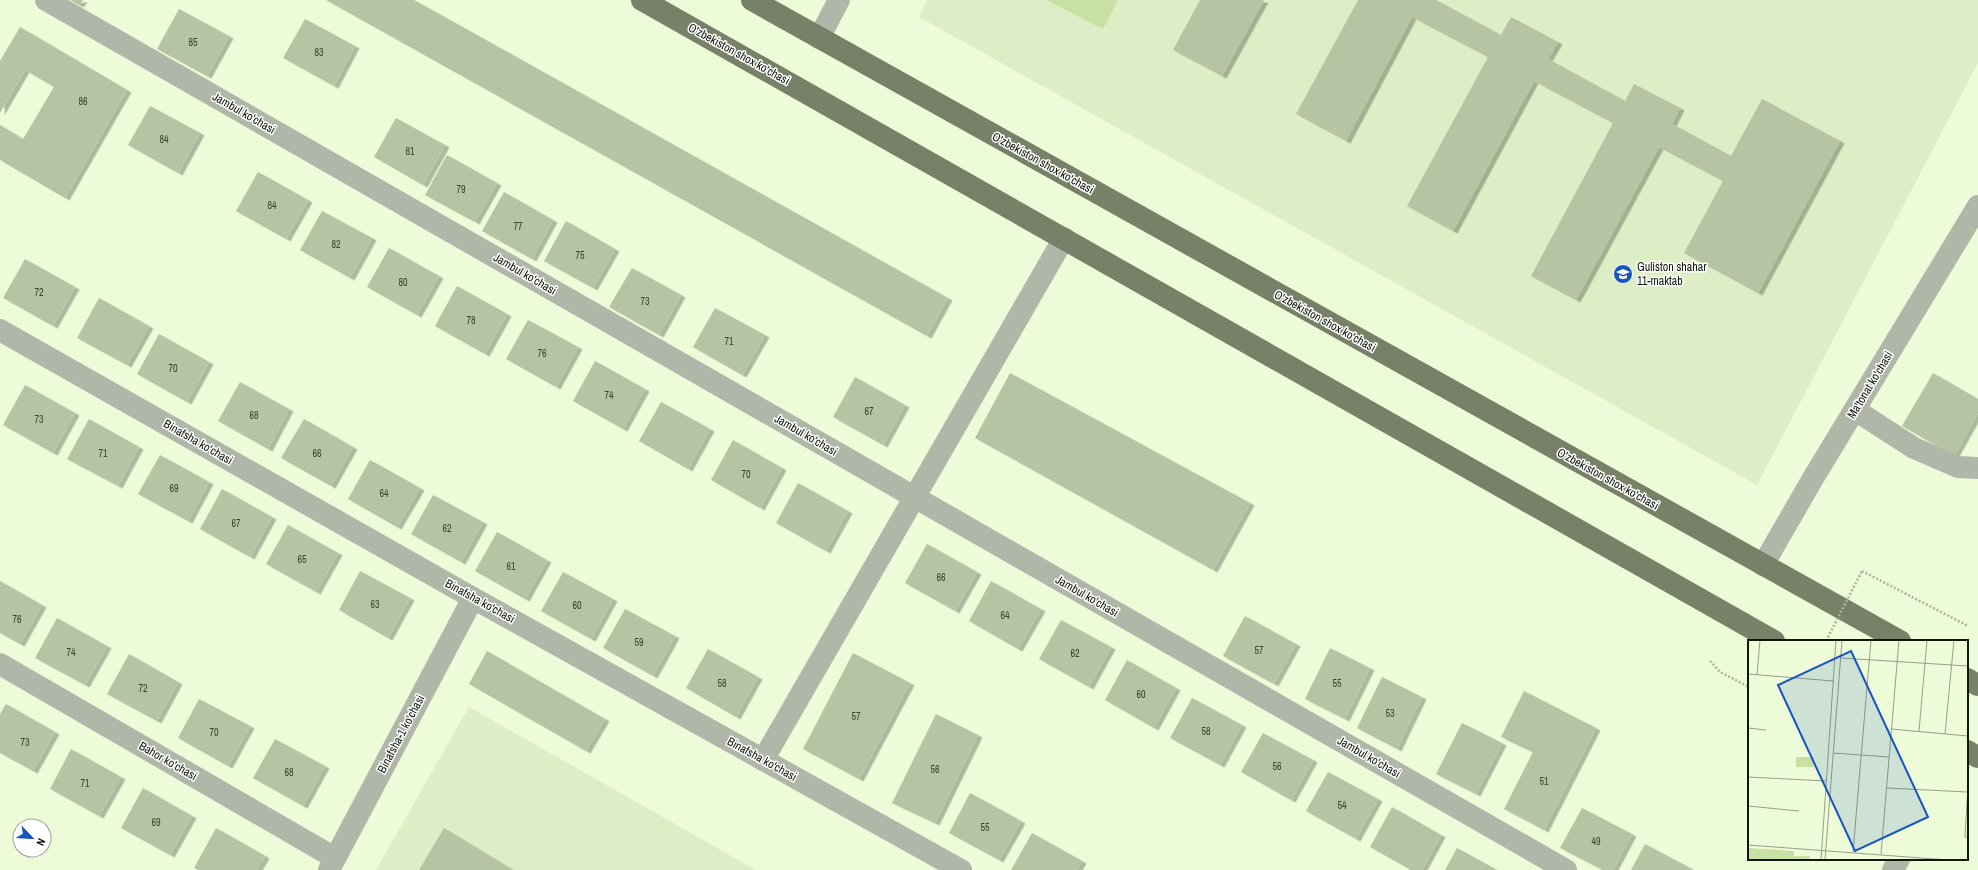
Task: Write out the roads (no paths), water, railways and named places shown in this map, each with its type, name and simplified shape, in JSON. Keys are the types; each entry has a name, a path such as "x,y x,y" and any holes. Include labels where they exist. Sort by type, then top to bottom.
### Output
{"main road":[{"name":"O'zbekiston shox ko'chasi","path":"642,0 1772,640"},
{"name":"O'zbekiston shox ko'chasi","path":"752,0 1898,640"},
{"path":"1968,679 1978,685"},
{"path":"1968,752 1978,757"}],"street":[{"name":"Jambul ko'chasi","path":"46,0 1566,870"},
{"path":"819,38 839,0"},
{"name":"Ma'tonat ko'chasi","path":"1763,565 1978,206"},
{"path":"763,760 1064,238"},
{"name":"Binafsha ko'chasi","path":"0,330 473,598 961,870"},
{"path":"1855,410 1914,448 1958,467 1978,468"},
{"name":"Binafsha-1 ko'chasi","path":"332,864 473,598"},
{"name":"Bahor ko'chasi","path":"0,664 332,864"},
{"path":"1892,870 1898,860"}],"place":[{"name":"Guliston shahar 11-maktab","path":"1623,274"}]}
